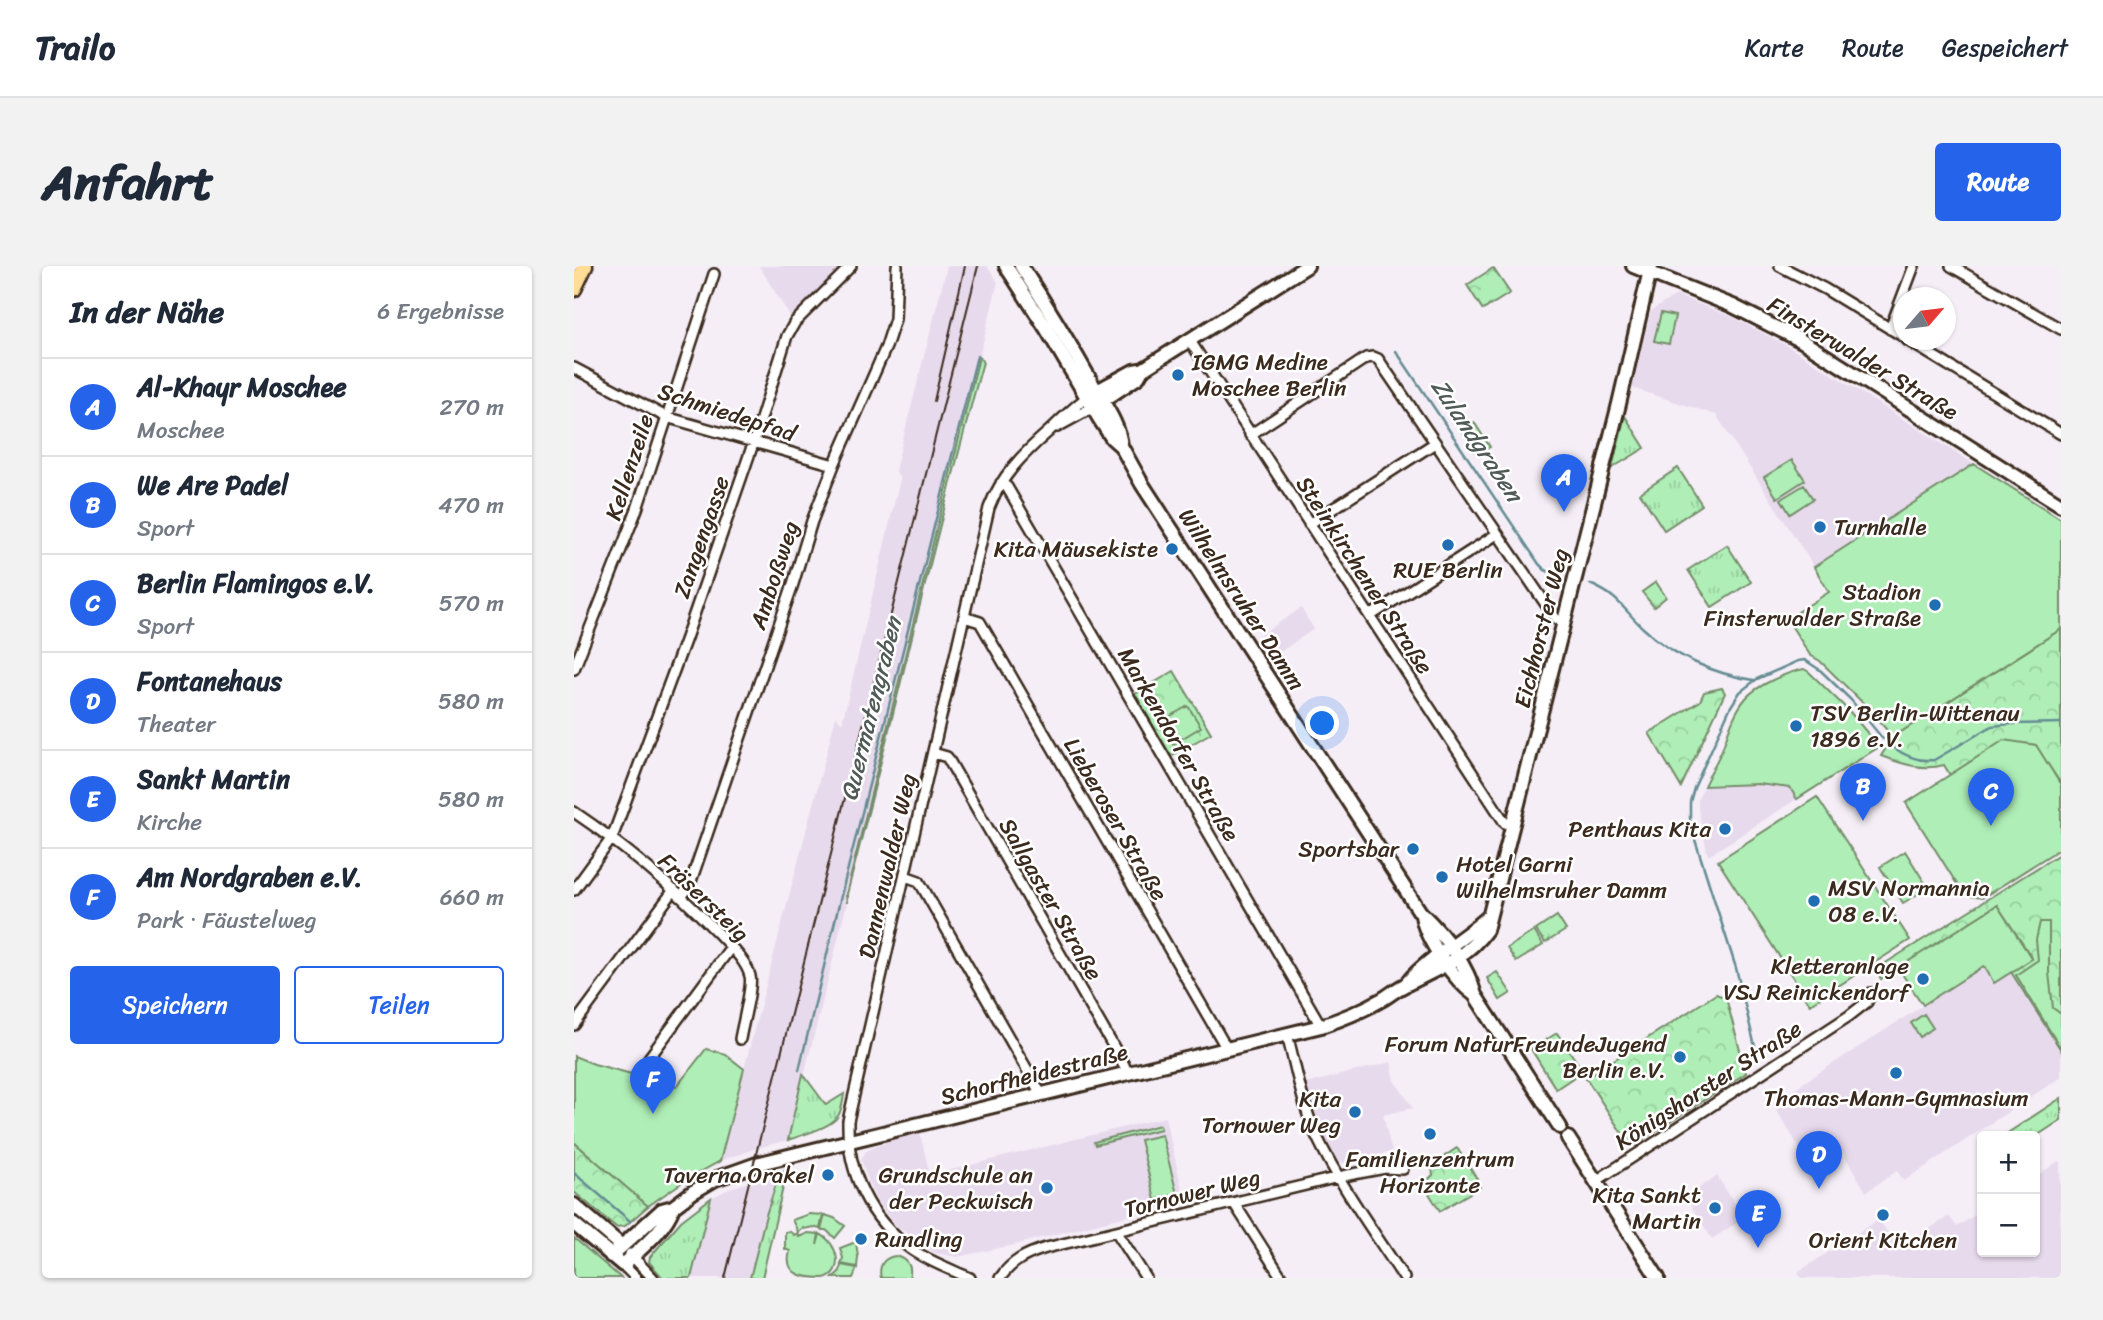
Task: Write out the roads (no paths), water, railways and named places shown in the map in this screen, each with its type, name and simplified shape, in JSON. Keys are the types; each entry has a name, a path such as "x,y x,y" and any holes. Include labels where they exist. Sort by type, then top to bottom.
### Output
{"main road":[{"path":"574,289 585,266"},
{"name":"Wilhelmsruher Damm","path":"1006,266 1120,434 1121,446 1142,484 1422,915 1423,927 1449,955 1463,986 1475,995 1560,1126"},
{"name":"Wilhelmsruher Damm","path":"1021,266 1057,323 1095,399"},
{"path":"1095,399 1138,377 1142,370 1307,266"},
{"name":"Finsterwalder Straße","path":"1633,266 1650,269 1802,341 2061,505"},
{"name":"Eichhorster Weg","path":"1449,955 1480,939 1486,930 1617,412 1650,269"},
{"name":"Schorfheidestraße","path":"611,1256 662,1210 673,1207 719,1177 760,1163 1348,1018 1405,985 1420,969 1449,955"},
{"path":"1568,1139 1658,1278"},
{"path":"574,1205 622,1246"},
{"name":"Schorfheidestraße","path":"627,1261 670,1216 673,1207"},
{"path":"574,1224 611,1256 627,1261"}],"street":[{"name":"Zangengasse","path":"574,890 612,838 686,638 787,336 795,322 851,266"},
{"name":"Amboßweg","path":"574,1025 677,893 689,887 793,584 807,534 886,347 895,319 897,266"},
{"path":"1780,266 1825,289 1893,331"},
{"path":"1890,329 1914,266"},
{"path":"1951,266 2061,329"},
{"name":"Kellenzeile","path":"574,669 637,509 714,274"},
{"name":"Steinkirchener Straße","path":"1190,341 1505,823 1512,825"},
{"path":"1924,350 2061,434"},
{"path":"1251,435 1366,358 1378,359 1556,619 1564,621"},
{"name":"Schmiedepfad","path":"574,368 666,417 834,465"},
{"name":"Dannenwalder Weg","path":"970,1278 912,1250 880,1221 856,1176 848,1141 849,1118 989,508 1001,483 1032,446 1074,406 1095,399"},
{"path":"1309,524 1436,443"},
{"name":"Markendorfer Straße","path":"1001,483 1012,495 1321,1026"},
{"path":"1370,616 1497,534"},
{"name":"Lieberoser Straße","path":"964,617 980,622 1227,1049"},
{"name":"Sallgaster Straße","path":"933,753 947,757 1127,1073"},
{"name":"Fräsersteig","path":"574,812 612,838 677,893 732,947 751,977 740,1039"},
{"path":"905,876 919,881 1041,1094"},
{"path":"649,1058 732,947"},
{"name":"Königshorster Straße","path":"1596,1181 1849,1016 1867,1002 1871,993"},
{"path":"1287,1034 1308,1114 1317,1136 1339,1177 1404,1278"},
{"name":"Tornower Weg","path":"1000,1278 1012,1263 1033,1252 1339,1177 1385,1168 1403,1169"},
{"path":"1234,1203 1282,1278"},
{"path":"1116,1231 1146,1278"},
{"path":"622,1246 636,1278"},
{"path":"627,1261 653,1278"}],"waterway":[{"name":"Zulandgraben","path":"1396,351 1539,564 1545,570 1560,576"},
{"name":"Quermatengraben","path":"799,1070 977,356"},
{"name":"Zulandgraben","path":"1590,584 1614,598 1643,628 1680,655 1709,668 1754,680"},
{"path":"1758,1059 1736,968 1690,824 1690,802 1694,788 1730,708 1740,692 1757,679 1798,661 1805,660 1820,670 1851,700 1883,739"},
{"path":"1893,747 1912,758 1934,760 1992,726 2061,723"},
{"path":"574,1173 630,1221"}],"tram line":[{"path":"934,401 965,266"},
{"path":"725,1278 978,266"}],"place":[{"name":"IGMG Medine Moschee Berlin","path":"1178,375"},
{"name":"Al-Khayr Moschee","path":"1564,512"},
{"name":"Turnhalle","path":"1820,527"},
{"name":"RUE Berlin","path":"1448,545"},
{"name":"Kita Mäusekiste","path":"1172,549"},
{"name":"Stadion Finsterwalder Straße","path":"1935,605"},
{"name":"TSV Berlin-Wittenau 1896 e.V.","path":"1796,726"},
{"name":"We Are Padel","path":"1863,821"},
{"name":"Berlin Flamingos e.V.","path":"1991,826"},
{"name":"Penthaus Kita","path":"1725,829"},
{"name":"Sportsbar","path":"1413,849"},
{"name":"Hotel Garni Wilhelmsruher Damm","path":"1442,877"},
{"name":"MSV Normannia 08 e.V.","path":"1814,901"},
{"name":"Kletteranlage VSJ Reinickendorf","path":"1923,979"},
{"name":"Forum NaturFreundeJugend Berlin e.V.","path":"1680,1057"},
{"name":"Thomas-Mann-Gymnasium","path":"1896,1073"},
{"name":"Kita Tornower Weg","path":"1355,1112"},
{"name":"Am Nordgraben e.V.","path":"653,1114"},
{"name":"Familienzentrum Horizonte","path":"1430,1134"},
{"name":"Taverna Orakel","path":"828,1175"},
{"name":"Grundschule an der Peckwisch","path":"1047,1188"},
{"name":"Fontanehaus","path":"1819,1189"},
{"name":"Kita Sankt Martin","path":"1715,1208"},
{"name":"Orient Kitchen","path":"1883,1215"},
{"name":"Rundling","path":"861,1239"},
{"name":"Sankt Martin","path":"1758,1248"}]}
